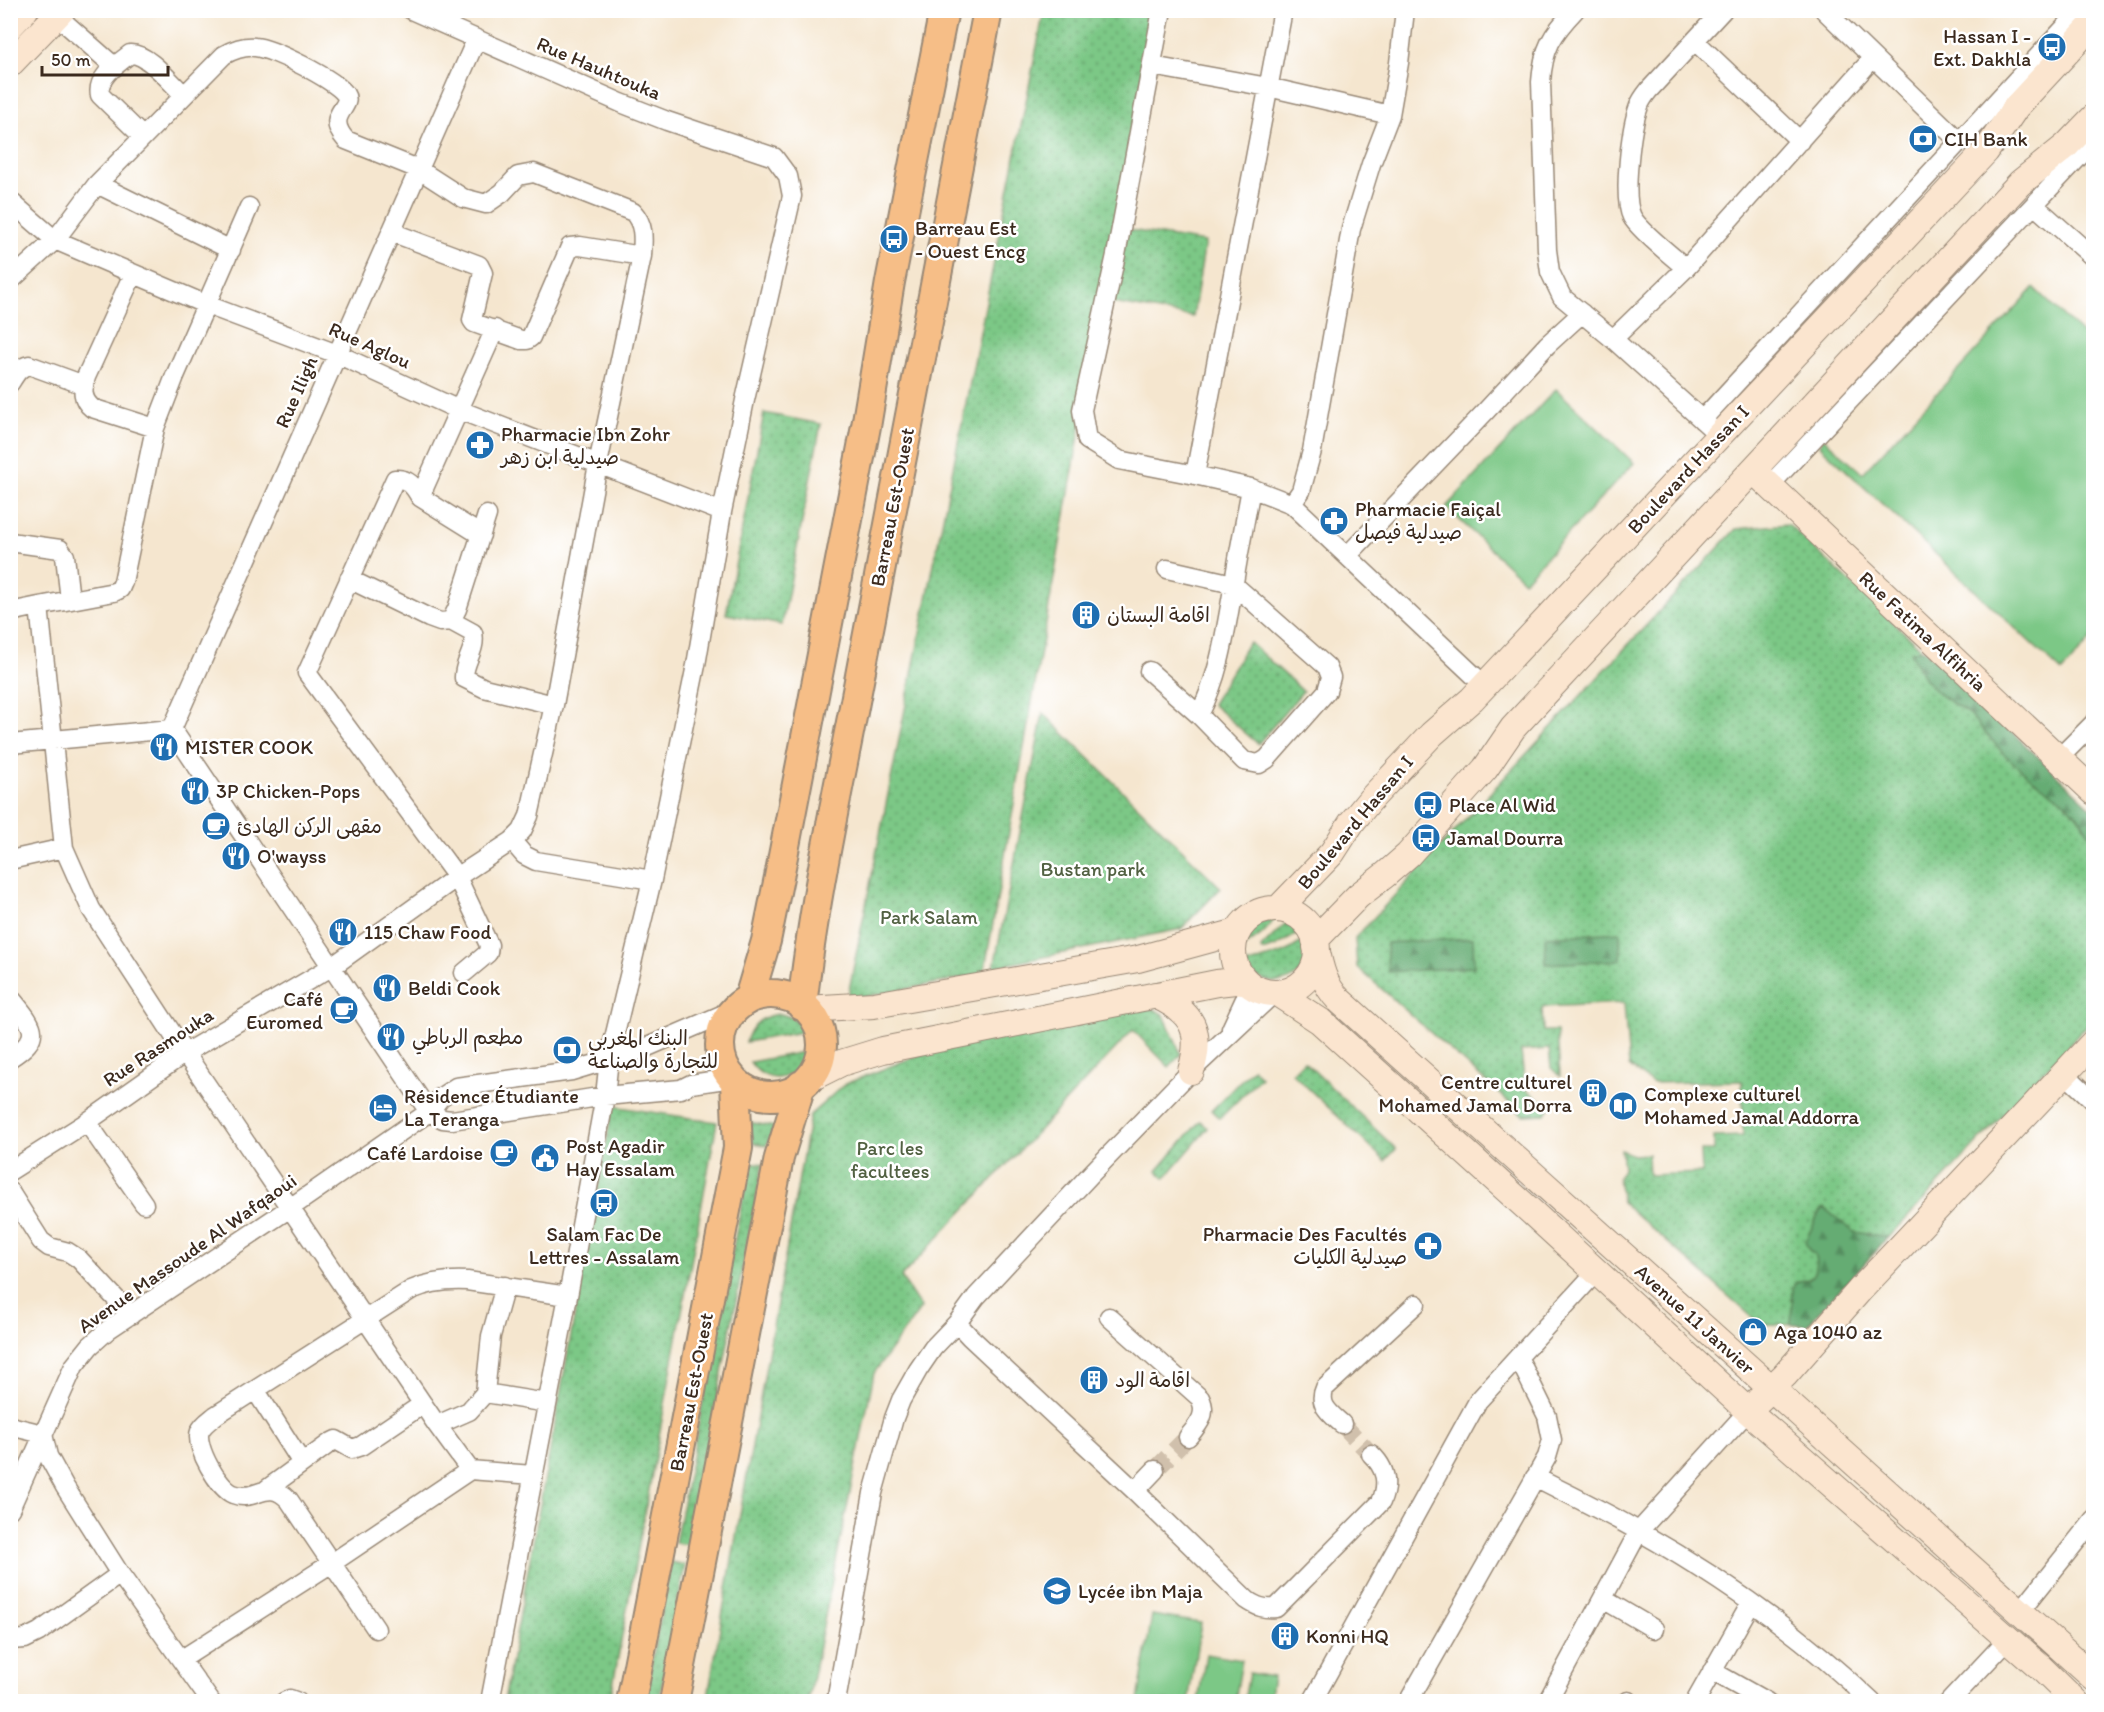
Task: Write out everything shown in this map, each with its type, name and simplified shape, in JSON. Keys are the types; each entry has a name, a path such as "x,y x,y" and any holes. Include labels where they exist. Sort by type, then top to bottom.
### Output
{"main road":[{"path":"10,26 26,10"},
{"name":"Barreau Est-Ouest","path":"741,1004 766,941 782,866 867,421 888,293 944,10"},
{"name":"Barreau Est-Ouest","path":"804,1007 811,940 902,452 988,10"},
{"path":"10,64 59,13"},
{"name":"Boulevard Hassan I","path":"1278,909 1332,853 1352,822 1370,800 1432,734 1467,705 1485,686 1710,428 1986,150 2016,107 2094,23"},
{"path":"1316,944 1358,896 1408,855 1485,769 1513,728 1761,478 2020,183 2066,146 2094,117"},
{"name":"Rue Fatima Alfihria","path":"1761,478 2094,792"},
{"path":"674,1701 779,1158 804,1082 818,1060 822,1044 817,1025 804,1007 793,999 771,994 741,1004 725,1022 720,1036 722,1060 734,1080 748,1091 763,1095 779,1095 791,1092 804,1082 841,1063 883,1050 1217,983 1288,991 1306,978 1312,969 1316,944 1310,929 1302,919 1290,912 1278,909 1256,914 1247,920 1234,942 1234,962 1239,973 1262,988"},
{"path":"804,1007 874,1005 1138,959 1238,932"},
{"name":"Avenue 11 Janvier","path":"1316,944 1321,972 1327,985 1339,1000 2094,1678"},
{"name":"Avenue 11 Janvier","path":"1262,988 1320,1021 1748,1411 2076,1701"},
{"path":"1155,995 1177,1006 1192,1024 1197,1046 1191,1071"},
{"path":"1748,1411 2094,1042"},
{"name":"Barreau Est-Ouest","path":"631,1701 738,1148 734,1080"}],"street":[{"name":"Rue Hauhtouka","path":"411,10 667,121 774,157 788,176 792,196 722,512"},
{"path":"1162,10 1116,255 1082,410 1087,440 1119,460 1251,488 1293,504 1485,686"},
{"path":"1195,475 1283,10"},
{"path":"1293,504 1304,482 1312,451 1351,230 1371,164 1390,116 1400,63 1405,10"},
{"path":"1575,10 1559,27 1547,45 1542,66 1547,250 1550,272 1562,297 1613,339 1710,428 1960,142 2081,10"},
{"path":"1686,268 1636,224 1631,214 1628,202 1628,167 1633,127 1639,104 1649,90 1723,10"},
{"path":"1824,10 1960,142"},
{"path":"59,13 115,67"},
{"name":"Rue Iligh","path":"172,729 476,40"},
{"path":"1695,41 1800,141"},
{"path":"10,281 55,240 97,184 224,55 236,49 255,46 298,62 345,93 347,99 345,107 338,114 337,122 339,132 346,140 418,169 463,198 486,204 502,193 518,176 534,173 633,212 642,225 642,256 598,464 554,705 529,816 522,831 512,841 524,855 536,861 652,880"},
{"path":"143,137 100,95 100,83 115,67 130,54 142,55 184,96"},
{"path":"1613,339 1686,268 1873,58"},
{"path":"1152,66 1268,87 1390,116"},
{"path":"1761,478 2034,205 2094,141"},
{"path":"97,184 231,250"},
{"name":"Rue Aglou","path":"10,201 55,240 207,306 337,354 459,410 722,512"},
{"path":"2034,205 2094,258"},
{"path":"10,612 120,589 154,428 249,207"},
{"path":"391,232 479,265 483,273 472,320 474,323 521,340 531,337 570,247 580,246 642,256"},
{"path":"133,274 84,385 86,403 92,408 154,428"},
{"path":"1347,555 1547,345 1582,313"},
{"path":"420,497 495,329"},
{"path":"10,383 15,373 29,365 84,385"},
{"path":"464,973 489,953 489,945 457,877 307,673 395,479 408,481 420,497 481,535"},
{"path":"1199,715 1216,677 1251,488"},
{"path":"490,1701 568,1296 609,1059 652,880 696,665 722,512"},
{"path":"451,621 487,514"},
{"path":"10,542 60,549 65,556 70,600"},
{"path":"1149,671 1199,715 1244,761 1259,764 1267,759 1327,691 1331,677 1327,667 1233,584 1167,569"},
{"path":"349,579 429,618 440,622 451,621 473,633 475,642 465,666 464,678 492,690 554,705"},
{"path":"39,606 64,849 91,909 185,1053 437,1425 470,1470"},
{"path":"2058,759 2094,723"},
{"path":"10,744 172,729 429,1112 443,1119 452,1120 604,1096 681,1089 691,1084 734,1080"},
{"name":"Rue Rasmouka","path":"10,1172 87,1122 185,1053 333,966 457,877 512,841"},
{"path":"10,860 64,849"},
{"path":"836,1701 873,1493 886,1440 901,1400 918,1370 933,1348 957,1323 976,1297 1090,1174 1229,1033 1262,988"},
{"path":"10,997 28,1020 32,1034 28,1046 10,1058"},
{"name":"Avenue Massoude Al Wafqaoui","path":"10,1509 68,1378 81,1356 99,1337 429,1112 441,1096 456,1087 572,1071 672,1037 741,1004"},
{"path":"2064,1073 2094,1101"},
{"path":"87,1122 144,1204"},
{"path":"10,1192 41,1241 49,1247 68,1252 79,1259 131,1315"},
{"path":"1312,1701 1478,1401 1596,1272"},
{"path":"423,1404 361,1446 352,1449 336,1440 267,1489 246,1496 230,1494 223,1488 207,1463 199,1439 200,1431 205,1424 422,1285 453,1280 568,1296"},
{"path":"437,1425 469,1412 485,1393 491,1336 505,1286"},
{"path":"1342,1424 1323,1405 1325,1388 1416,1304"},
{"path":"1109,1317 1200,1398 1204,1410 1203,1416 1188,1437"},
{"path":"957,1323 1247,1600 1266,1609 1276,1608 1381,1502 1386,1478 1380,1463 1371,1454"},
{"path":"1408,1701 1547,1457 1552,1440 1546,1416 1518,1357"},
{"path":"255,1391 302,1463"},
{"path":"485,1393 547,1403"},
{"path":"1547,1701 1640,1531 1748,1411"},
{"path":"12,1429 43,1434 48,1456 56,1472 120,1574 211,1701"},
{"path":"182,1659 332,1563 470,1470 533,1475"},
{"path":"1135,1491 1155,1470"},
{"path":"1535,1477 1640,1531 1751,1603 1809,1647 1865,1699"},
{"path":"267,1489 281,1492 289,1500 376,1629"},
{"path":"2020,1612 2094,1519"},
{"path":"10,1640 25,1639 39,1632 120,1574"},
{"path":"1603,1599 1654,1629"},
{"path":"1695,1701 1751,1603"},
{"path":"1949,1701 2007,1640"},
{"path":"1712,1671 1767,1701"},
{"path":"284,1701 290,1699 298,1701"}],"green space":[{"name":"Park Salam","path":"1044,11 1154,11 984,974 847,1000"},
{"path":"1124,229 1205,242 1193,317 1112,303"},
{"path":"2034,288 2093,344 2093,637 2062,672 1819,445 1823,438 1863,473"},
{"path":"1556,389 1634,463 1524,581 1446,507"},
{"path":"764,413 821,424 782,625 726,614"},
{"path":"1788,524 2093,809 2093,1019 1807,1325 1760,1324 1622,1202 1618,1178 1623,1169 1621,1150 1633,1155 1648,1154 1649,1175 1702,1173 1701,1151 1714,1151 1714,1137 1743,1136 1742,1081 1652,1083 1629,1066 1624,1003 1542,1007 1543,1031 1557,1031 1560,1076 1551,1068 1549,1049 1521,1051 1525,1088 1550,1108 1545,1114 1523,1115 1357,967 1355,938 1736,529"},
{"path":"1249,642 1303,691 1258,744 1212,704"},
{"path":"1924,649 2093,809 2093,841 2081,820 2065,802 2032,779 2004,754 1969,714 1940,695 1925,679 1911,654"},
{"name":"Bustan park","path":"1043,713 1221,888 1181,929 994,967"},
{"path":"1269,919 1274,919 1268,928 1243,947 1252,929"},
{"path":"1288,921 1301,932 1275,947 1262,951 1261,948"},
{"path":"1620,932 1621,960 1546,964 1545,937"},
{"path":"1473,938 1474,967 1388,972 1386,943"},
{"path":"1305,940 1306,959 1302,969 1296,976 1287,980 1269,982 1252,973 1246,965 1286,952"},
{"name":"Parc les facultees","path":"1128,1009 1154,1009 1164,1015 1181,1054 1169,1067 1133,1030 901,1277 921,1308 874,1373 808,1701 707,1702 810,1115 845,1084 960,1039"},
{"path":"781,1014 796,1019 807,1031 746,1042 754,1025 768,1016"},
{"path":"809,1051 799,1068 783,1077 766,1076 750,1062"},
{"path":"1304,1061 1396,1149 1385,1161 1292,1073"},
{"path":"1253,1068 1261,1077 1220,1118 1212,1110"},
{"path":"613,1106 717,1122 610,1701 504,1701"},
{"path":"1200,1121 1208,1128 1165,1178 1157,1171"},
{"path":"749,1122 775,1127 766,1146 753,1143"},
{"path":"750,1162 763,1164 688,1545 675,1543"},
{"path":"1824,1208 1854,1232 1889,1237 1807,1325 1791,1325 1795,1282 1809,1279 1817,1264 1815,1256 1805,1242 1820,1211"},
{"path":"671,1562 685,1565 659,1701 644,1702"},
{"path":"1152,1615 1201,1623 1188,1701 1138,1701"},
{"path":"1206,1654 1242,1660 1235,1701 1198,1701"},
{"path":"1249,1673 1273,1677 1269,1701 1244,1701"}],"tunnel":[{"path":"1342,1424 1371,1454"},
{"path":"1155,1470 1188,1437"}],"place":[{"name":"Hassan I - Ext. Dakhla","path":"2052,47"},
{"name":"CIH Bank","path":"1923,139"},
{"name":"Barreau Est - Ouest Encg","path":"894,239"},
{"name":"Pharmacie Ibn Zohr صيدلية ابن زهر","path":"480,445"},
{"name":"Pharmacie Faiçal صيدلية فيصل","path":"1334,521"},
{"name":"اقامة البستان","path":"1086,615"},
{"name":"MISTER COOK","path":"164,747"},
{"name":"3P Chicken-Pops","path":"195,791"},
{"name":"Place Al Wid","path":"1428,805"},
{"name":"مقهى الركن الهادئ","path":"216,826"},
{"name":"Jamal Dourra","path":"1426,838"},
{"name":"O'wayss","path":"236,856"},
{"name":"115 Chaw Food","path":"343,932"},
{"name":"Beldi Cook","path":"387,988"},
{"name":"Café Euromed","path":"344,1010"},
{"name":"مطعم الرباطي","path":"391,1037"},
{"name":"البنك المغربي للتجارة والصناعة","path":"567,1050"},
{"name":"Centre culturel Mohamed Jamal Dorra","path":"1593,1093"},
{"name":"Complexe culturel Mohamed Jamal Addorra","path":"1623,1106"},
{"name":"Résidence Étudiante La Teranga","path":"383,1108"},
{"name":"Café Lardoise","path":"504,1153"},
{"name":"Post Agadir Hay Essalam","path":"545,1158"},
{"name":"Salam Fac De Lettres - Assalam","path":"604,1203"},
{"name":"Pharmacie Des Facultés صيدلية الكليات","path":"1428,1246"},
{"name":"Aga 1040 az","path":"1753,1332"},
{"name":"اقامة الود","path":"1094,1380"},
{"name":"Lycée ibn Maja","path":"1057,1591"},
{"name":"Konni HQ","path":"1285,1636"}]}
